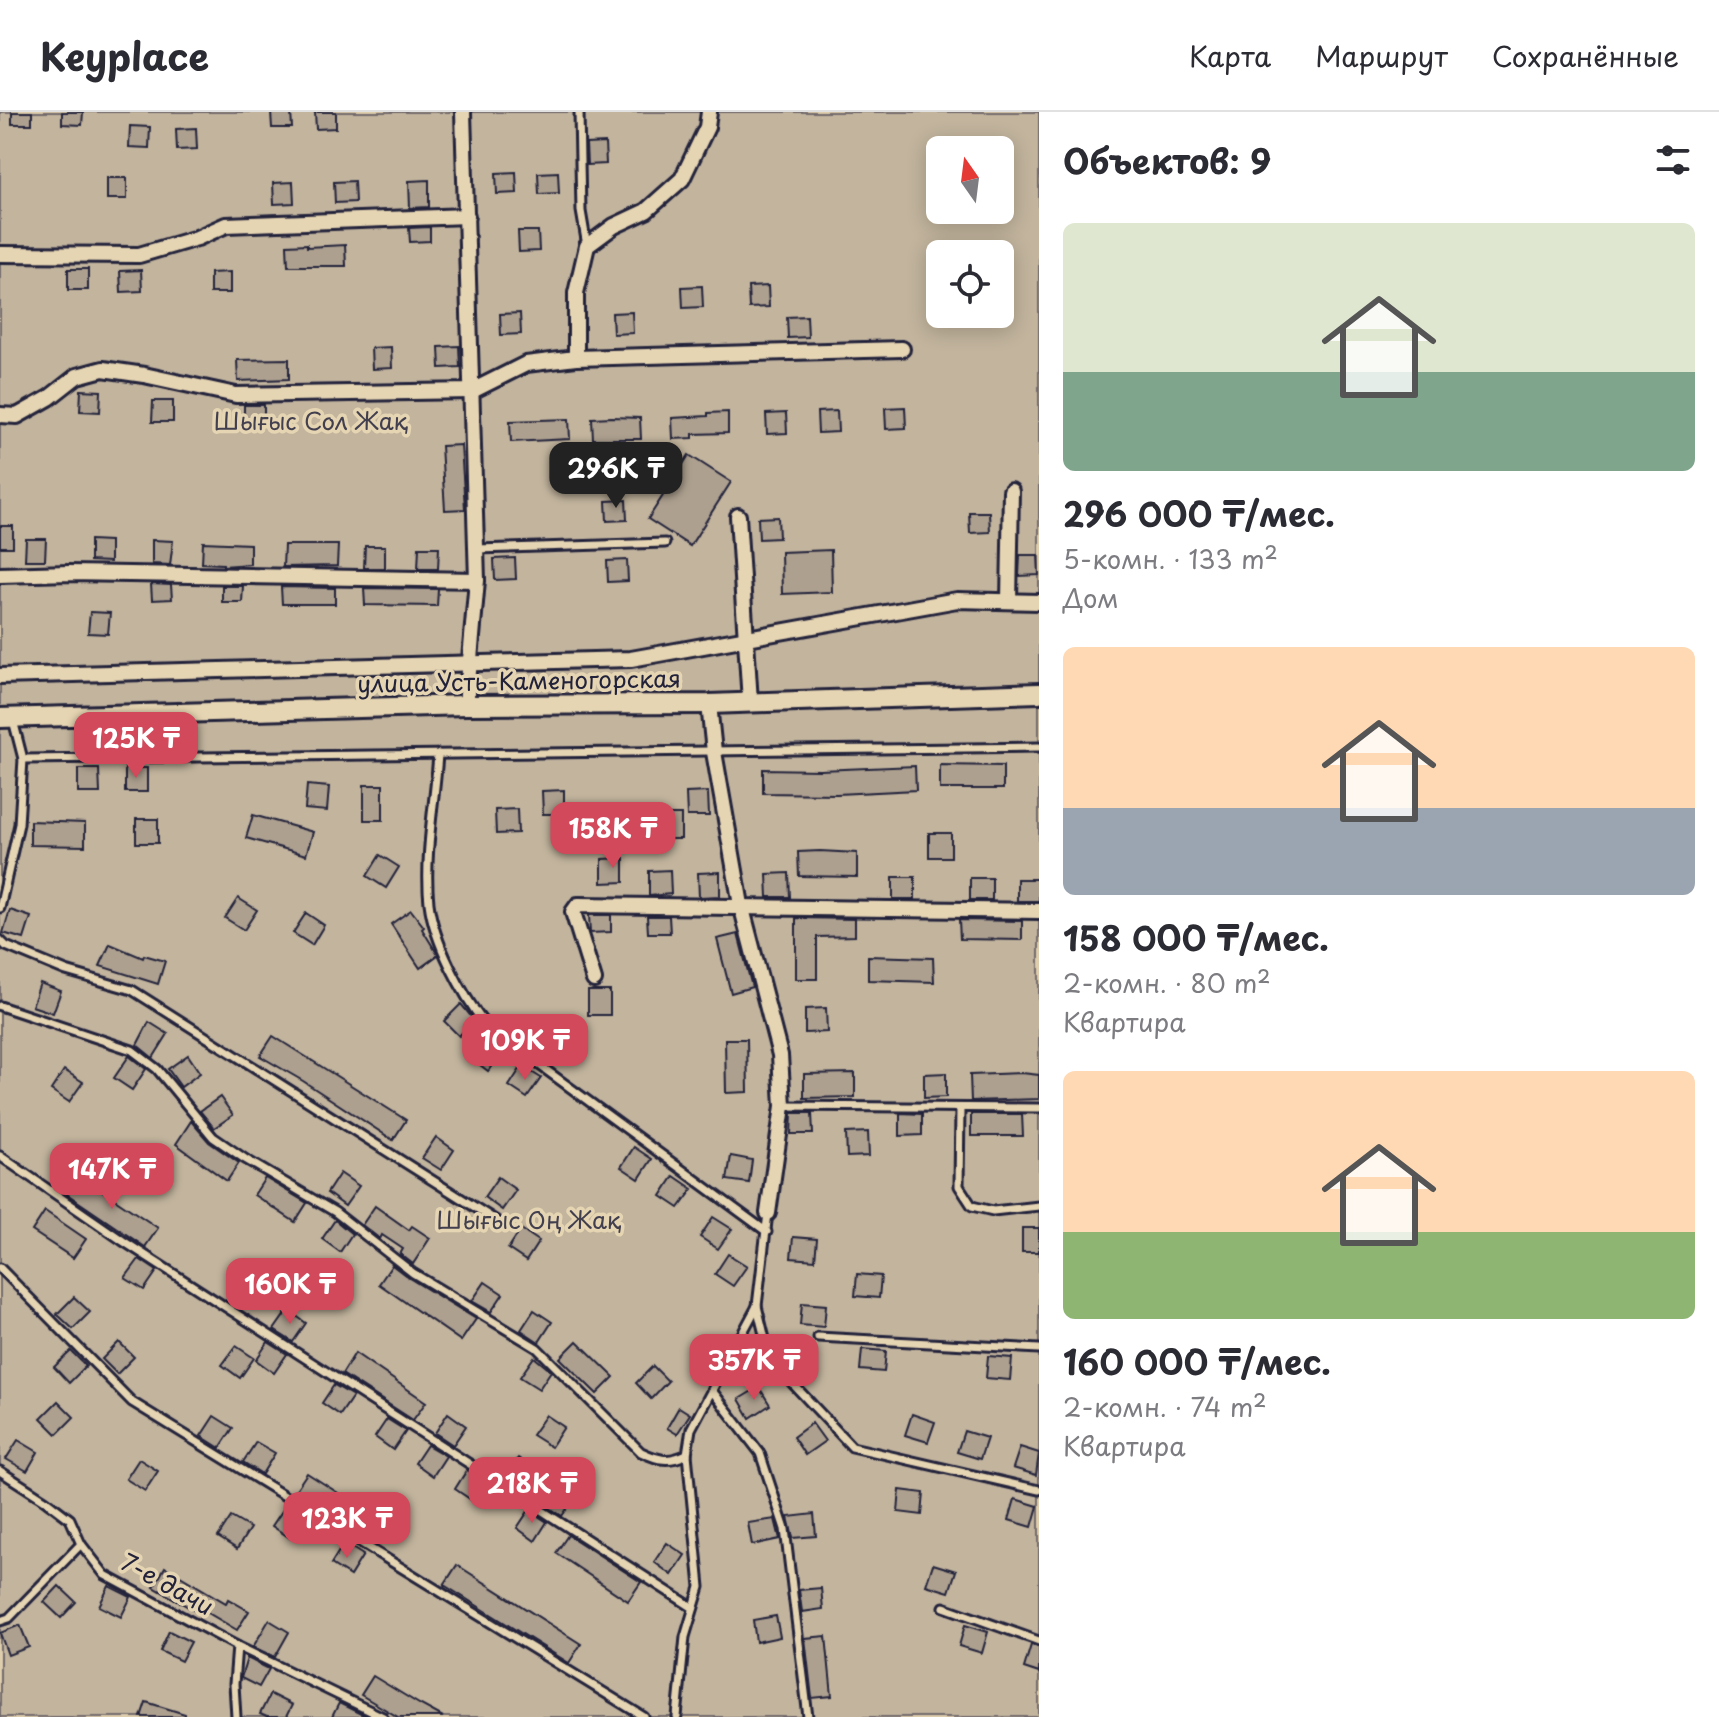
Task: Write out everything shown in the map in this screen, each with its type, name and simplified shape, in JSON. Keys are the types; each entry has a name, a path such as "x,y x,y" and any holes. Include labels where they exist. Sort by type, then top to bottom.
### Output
{"street":[{"path":"463,112 477,580 466,705"},
{"path":"576,358 576,293 587,246 614,226 646,211 682,179 707,127 709,112"},
{"path":"0,254 139,255 197,238 226,225 467,216"},
{"path":"0,415 17,416 49,398 77,376 103,369 236,395 472,391 526,364 576,358 902,349"},
{"path":"1009,601 1011,491"},
{"path":"738,516 750,702"},
{"path":"0,575 69,573 477,580"},
{"path":"0,676 631,659 957,600 1039,602"},
{"name":"улица Усть-Каменогорская","path":"6,718 466,705 709,704 1039,693"},
{"path":"709,704 714,752 741,905 780,1055 783,1106 768,1213"},
{"path":"594,980 573,912 578,905 1039,911"}],"lane":[{"path":"579,112 581,211 587,246"},
{"path":"476,549 665,543"},
{"path":"0,908 19,824 23,759 6,718"},
{"path":"23,759 1039,747"},
{"path":"438,754 429,902 434,928 466,999 486,1026 767,1232"},
{"path":"0,940 6,946 66,971 132,990 500,1223"},
{"path":"0,1006 132,1050 157,1069 213,1137 335,1212 413,1273 537,1348 641,1452 656,1460 673,1460 687,1454"},
{"path":"783,1106 1039,1108"},
{"path":"960,1109 959,1186 972,1206 993,1211 1039,1206"},
{"path":"0,1156 123,1241 692,1607"},
{"path":"677,1717 685,1637 700,1587 687,1454 691,1429 757,1306 768,1213"},
{"path":"0,1268 132,1402 644,1717"},
{"path":"757,1306 767,1347 778,1368 852,1447 1039,1490"},
{"path":"818,1337 1039,1349"},
{"path":"713,1392 760,1453 785,1529 808,1717"},
{"name":"7-е дачи","path":"0,1471 70,1519 81,1544 105,1575 237,1646 383,1717"},
{"path":"0,1621 9,1618 81,1544"},
{"path":"944,1607 1039,1641"},
{"path":"236,1717 234,1684 237,1646"}],"green space":[{"name":"Шығыс Оң Жақ","path":"0,112 1039,112 1039,1717 0,1717"}],"building":[{"path":"12,112 32,112 32,124 12,124"},
{"path":"62,112 83,112 82,125 62,124"},
{"path":"271,112 291,112 292,128 272,128"},
{"path":"315,112 336,112 336,128 316,129"},
{"path":"130,126 150,127 149,148 129,147"},
{"path":"196,128 197,149 177,150 176,129"},
{"path":"605,143 606,164 587,165 586,144"},
{"path":"516,172 517,193 497,194 496,173"},
{"path":"558,172 559,193 539,194 538,173"},
{"path":"107,178 127,178 127,199 107,199"},
{"path":"429,180 429,207 410,208 409,181"},
{"path":"354,181 355,202 335,203 334,182"},
{"path":"293,182 294,203 274,204 273,183"},
{"path":"430,227 430,241 410,242 409,228"},
{"path":"518,231 538,231 539,251 519,252"},
{"path":"307,244 307,247 345,245 346,266 288,266 287,245"},
{"path":"68,269 88,269 88,290 68,290"},
{"path":"141,270 142,291 121,292 120,271"},
{"path":"230,272 230,293 210,293 210,273"},
{"path":"702,286 703,307 683,308 682,287"},
{"path":"768,286 769,307 749,308 748,287"},
{"path":"632,312 633,333 613,334 612,313"},
{"path":"520,313 521,334 501,335 500,314"},
{"path":"807,316 808,337 788,338 787,317"},
{"path":"459,346 460,367 440,368 439,347"},
{"path":"391,347 392,368 372,369 371,348"},
{"path":"289,359 289,379 238,381 237,360"},
{"path":"81,390 101,391 100,412 80,411"},
{"path":"153,401 173,401 173,422 152,422"},
{"path":"244,405 264,405 264,423 244,422"},
{"path":"905,407 906,428 886,429 885,408"},
{"path":"837,411 838,432 818,433 817,412"},
{"path":"728,412 728,433 693,434 693,438 673,439 672,418"},
{"path":"786,413 787,433 767,434 766,414"},
{"path":"592,418 640,418 641,439 593,439"},
{"path":"569,419 570,439 511,442 510,421"},
{"path":"461,445 465,509 445,510 441,446"},
{"path":"689,455 731,482 690,546 648,519"},
{"path":"626,500 627,520 607,521 606,501"},
{"path":"969,512 989,512 990,532 970,533"},
{"path":"778,517 779,538 759,539 758,518"},
{"path":"0,526 13,526 13,547 0,547"},
{"path":"26,539 46,539 45,560 25,560"},
{"path":"90,540 110,541 110,562 90,561"},
{"path":"152,540 173,541 170,565 152,564"},
{"path":"203,542 250,544 250,564 223,566 202,563"},
{"path":"284,545 338,545 337,566 283,567"},
{"path":"365,546 385,546 385,568 364,568"},
{"path":"419,547 439,547 438,569 418,569"},
{"path":"831,550 832,592 782,594 781,552"},
{"path":"1020,555 1038,555 1039,575 1019,576"},
{"path":"515,558 516,579 495,580 494,559"},
{"path":"627,560 628,581 608,582 607,561"},
{"path":"151,584 171,585 172,599 152,600"},
{"path":"222,586 243,586 242,602 222,602"},
{"path":"281,587 335,588 335,604 282,604"},
{"path":"364,588 438,589 437,606 365,605"},
{"path":"90,612 110,613 108,634 88,633"},
{"path":"940,765 1003,766 1003,789 940,789"},
{"path":"915,766 916,790 837,794 763,793 763,769"},
{"path":"125,768 147,768 147,792 125,792"},
{"path":"78,769 99,769 100,793 78,793"},
{"path":"307,785 329,787 327,811 305,809"},
{"path":"364,785 383,785 383,820 364,820"},
{"path":"564,790 564,814 543,814 542,791"},
{"path":"708,792 709,816 687,816 686,793"},
{"path":"517,809 518,833 496,834 495,810"},
{"path":"588,811 610,811 610,835 589,835"},
{"path":"253,815 313,832 306,855 246,838"},
{"path":"659,815 681,815 681,839 659,839"},
{"path":"136,819 158,819 158,843 136,843"},
{"path":"30,821 85,823 85,846 30,845"},
{"path":"929,833 951,833 951,857 929,857"},
{"path":"798,852 857,853 857,877 799,876"},
{"path":"380,855 399,867 386,888 367,876"},
{"path":"624,858 624,882 602,883 602,859"},
{"path":"670,870 671,894 649,896 649,871"},
{"path":"720,872 720,896 699,897 698,873"},
{"path":"789,873 790,897 768,897 767,874"},
{"path":"893,877 915,877 915,899 893,899"},
{"path":"970,878 992,878 992,900 970,900"},
{"path":"1017,879 1039,879 1039,901 1017,901"},
{"path":"238,898 257,910 244,930 225,918"},
{"path":"10,910 31,917 24,939 3,933"},
{"path":"411,910 424,927 422,929 438,955 420,968 391,924"},
{"path":"306,913 324,925 312,945 293,933"},
{"path":"589,915 611,915 611,932 590,933"},
{"path":"647,916 669,916 670,933 648,933"},
{"path":"796,918 855,919 855,936 817,937 817,979 796,979"},
{"path":"959,920 1022,921 1022,940 960,939"},
{"path":"738,934 752,987 731,993 717,939"},
{"path":"110,944 143,958 144,955 165,961 158,984 100,966"},
{"path":"868,956 933,958 934,982 868,980"},
{"path":"40,983 61,991 53,1013 32,1006"},
{"path":"588,991 610,991 610,1015 588,1015"},
{"path":"461,1004 474,1020 459,1036 444,1021"},
{"path":"826,1008 827,1032 805,1033 805,1009"},
{"path":"149,1022 168,1034 153,1058 137,1045"},
{"path":"273,1036 406,1120 393,1140 260,1056"},
{"path":"485,1039 502,1052 488,1071 471,1058"},
{"path":"725,1039 747,1039 748,1092 726,1093"},
{"path":"188,1055 200,1073 181,1087 168,1069"},
{"path":"129,1056 146,1069 132,1090 114,1078"},
{"path":"522,1066 541,1078 527,1098 509,1086"},
{"path":"64,1070 83,1082 69,1102 51,1090"},
{"path":"855,1073 855,1097 804,1098 804,1074"},
{"path":"946,1073 946,1097 924,1098 924,1074"},
{"path":"970,1075 1039,1075 1039,1099 971,1101"},
{"path":"220,1097 233,1115 214,1128 200,1111"},
{"path":"792,1113 812,1113 813,1134 791,1134"},
{"path":"900,1113 922,1114 922,1135 900,1136"},
{"path":"971,1114 1022,1114 1023,1136 971,1136"},
{"path":"191,1121 209,1142 239,1163 227,1181 176,1144"},
{"path":"868,1132 869,1156 847,1157 846,1133"},
{"path":"436,1137 454,1150 441,1170 422,1158"},
{"path":"634,1147 652,1159 639,1179 621,1167"},
{"path":"731,1156 752,1160 749,1183 727,1180"},
{"path":"340,1173 359,1186 345,1206 327,1193"},
{"path":"79,1175 158,1228 145,1247 67,1194"},
{"path":"674,1176 693,1189 679,1208 661,1196"},
{"path":"498,1177 516,1190 502,1210 484,1197"},
{"path":"265,1178 307,1203 295,1222 254,1195"},
{"path":"375,1206 409,1230 412,1226 430,1238 413,1264 400,1254 403,1249 382,1235 380,1239 362,1225"},
{"path":"45,1211 86,1239 73,1258 32,1231"},
{"path":"713,1217 732,1229 718,1249 700,1237"},
{"path":"335,1220 352,1234 340,1252 322,1239"},
{"path":"1022,1228 1039,1228 1039,1252 1022,1252"},
{"path":"521,1229 539,1241 526,1261 508,1249"},
{"path":"793,1237 817,1239 815,1260 791,1258"},
{"path":"728,1254 747,1266 733,1286 715,1274"},
{"path":"139,1259 157,1271 144,1290 125,1278"},
{"path":"392,1265 476,1319 461,1341 379,1284"},
{"path":"857,1274 881,1276 879,1298 855,1296"},
{"path":"485,1282 503,1294 491,1312 472,1301"},
{"path":"74,1297 90,1312 73,1329 57,1314"},
{"path":"802,1303 826,1305 824,1327 800,1325"},
{"path":"288,1310 306,1323 293,1342 274,1330"},
{"path":"534,1310 552,1322 539,1342 521,1330"},
{"path":"577,1341 614,1377 597,1394 560,1358"},
{"path":"119,1342 134,1357 117,1374 102,1359"},
{"path":"268,1342 287,1354 274,1373 256,1360"},
{"path":"236,1346 254,1358 240,1378 222,1365"},
{"path":"862,1349 886,1351 884,1372 860,1370"},
{"path":"71,1351 86,1366 69,1383 54,1367"},
{"path":"355,1353 426,1402 413,1420 342,1374"},
{"path":"988,1356 1012,1358 1010,1380 986,1378"},
{"path":"534,1357 551,1371 539,1389 520,1377"},
{"path":"653,1366 668,1381 651,1399 636,1383"},
{"path":"334,1385 353,1396 340,1415 322,1403"},
{"path":"759,1387 770,1405 750,1418 739,1399"},
{"path":"58,1401 74,1417 57,1434 41,1418"},
{"path":"679,1407 690,1414 677,1434 667,1428"},
{"path":"448,1413 466,1426 453,1445 435,1433"},
{"path":"912,1414 935,1422 928,1442 905,1435"},
{"path":"546,1415 564,1427 551,1447 532,1435"},
{"path":"214,1416 233,1428 220,1448 201,1436"},
{"path":"387,1419 406,1431 393,1450 375,1437"},
{"path":"812,1423 825,1441 805,1455 793,1437"},
{"path":"964,1431 987,1438 980,1459 957,1452"},
{"path":"18,1440 38,1452 27,1471 6,1459"},
{"path":"256,1442 275,1453 262,1474 243,1462"},
{"path":"427,1445 446,1456 433,1476 415,1463"},
{"path":"1020,1447 1039,1453 1036,1475 1013,1468"},
{"path":"518,1458 536,1470 522,1490 504,1478"},
{"path":"139,1459 158,1471 145,1491 126,1479"},
{"path":"467,1470 486,1482 473,1501 455,1489"},
{"path":"307,1473 357,1505 344,1525 293,1494"},
{"path":"558,1484 576,1496 562,1516 544,1504"},
{"path":"900,1490 924,1493 922,1515 898,1512"},
{"path":"1015,1499 1038,1506 1032,1527 1009,1520"},
{"path":"286,1505 304,1516 290,1538 272,1526"},
{"path":"529,1510 547,1522 535,1541 517,1528"},
{"path":"814,1514 816,1536 793,1538 788,1517"},
{"path":"231,1517 250,1528 237,1549 218,1537"},
{"path":"775,1519 780,1539 752,1545 748,1523"},
{"path":"568,1535 641,1582 628,1601 556,1553"},
{"path":"344,1543 363,1555 350,1576 331,1564"},
{"path":"667,1543 685,1555 672,1575 654,1562"},
{"path":"933,1564 956,1571 949,1592 926,1585"},
{"path":"457,1565 581,1644 569,1663 444,1585"},
{"path":"165,1567 226,1603 228,1599 249,1611 237,1630 154,1587"},
{"path":"59,1586 76,1602 61,1618 44,1602"},
{"path":"109,1586 131,1597 121,1617 99,1606"},
{"path":"821,1588 823,1609 802,1612 799,1590"},
{"path":"776,1616 780,1637 756,1642 753,1620"},
{"path":"269,1620 289,1632 275,1657 253,1647"},
{"path":"20,1625 29,1647 8,1655 0,1633"},
{"path":"965,1625 988,1632 982,1653 959,1646"},
{"path":"169,1631 191,1642 181,1661 160,1651"},
{"path":"826,1636 832,1696 812,1698 805,1638"},
{"path":"1031,1645 1039,1647 1039,1673 1024,1668"},
{"path":"247,1658 269,1669 259,1687 241,1678"},
{"path":"373,1676 443,1717 398,1717 361,1695"},
{"path":"270,1694 292,1705 286,1717 260,1714"},
{"path":"146,1702 185,1714 185,1717 141,1717"},
{"path":"339,1703 367,1717 332,1717"}],"park label":[{"name":"Шығыс Сол Жақ","path":"311,422"}]}
